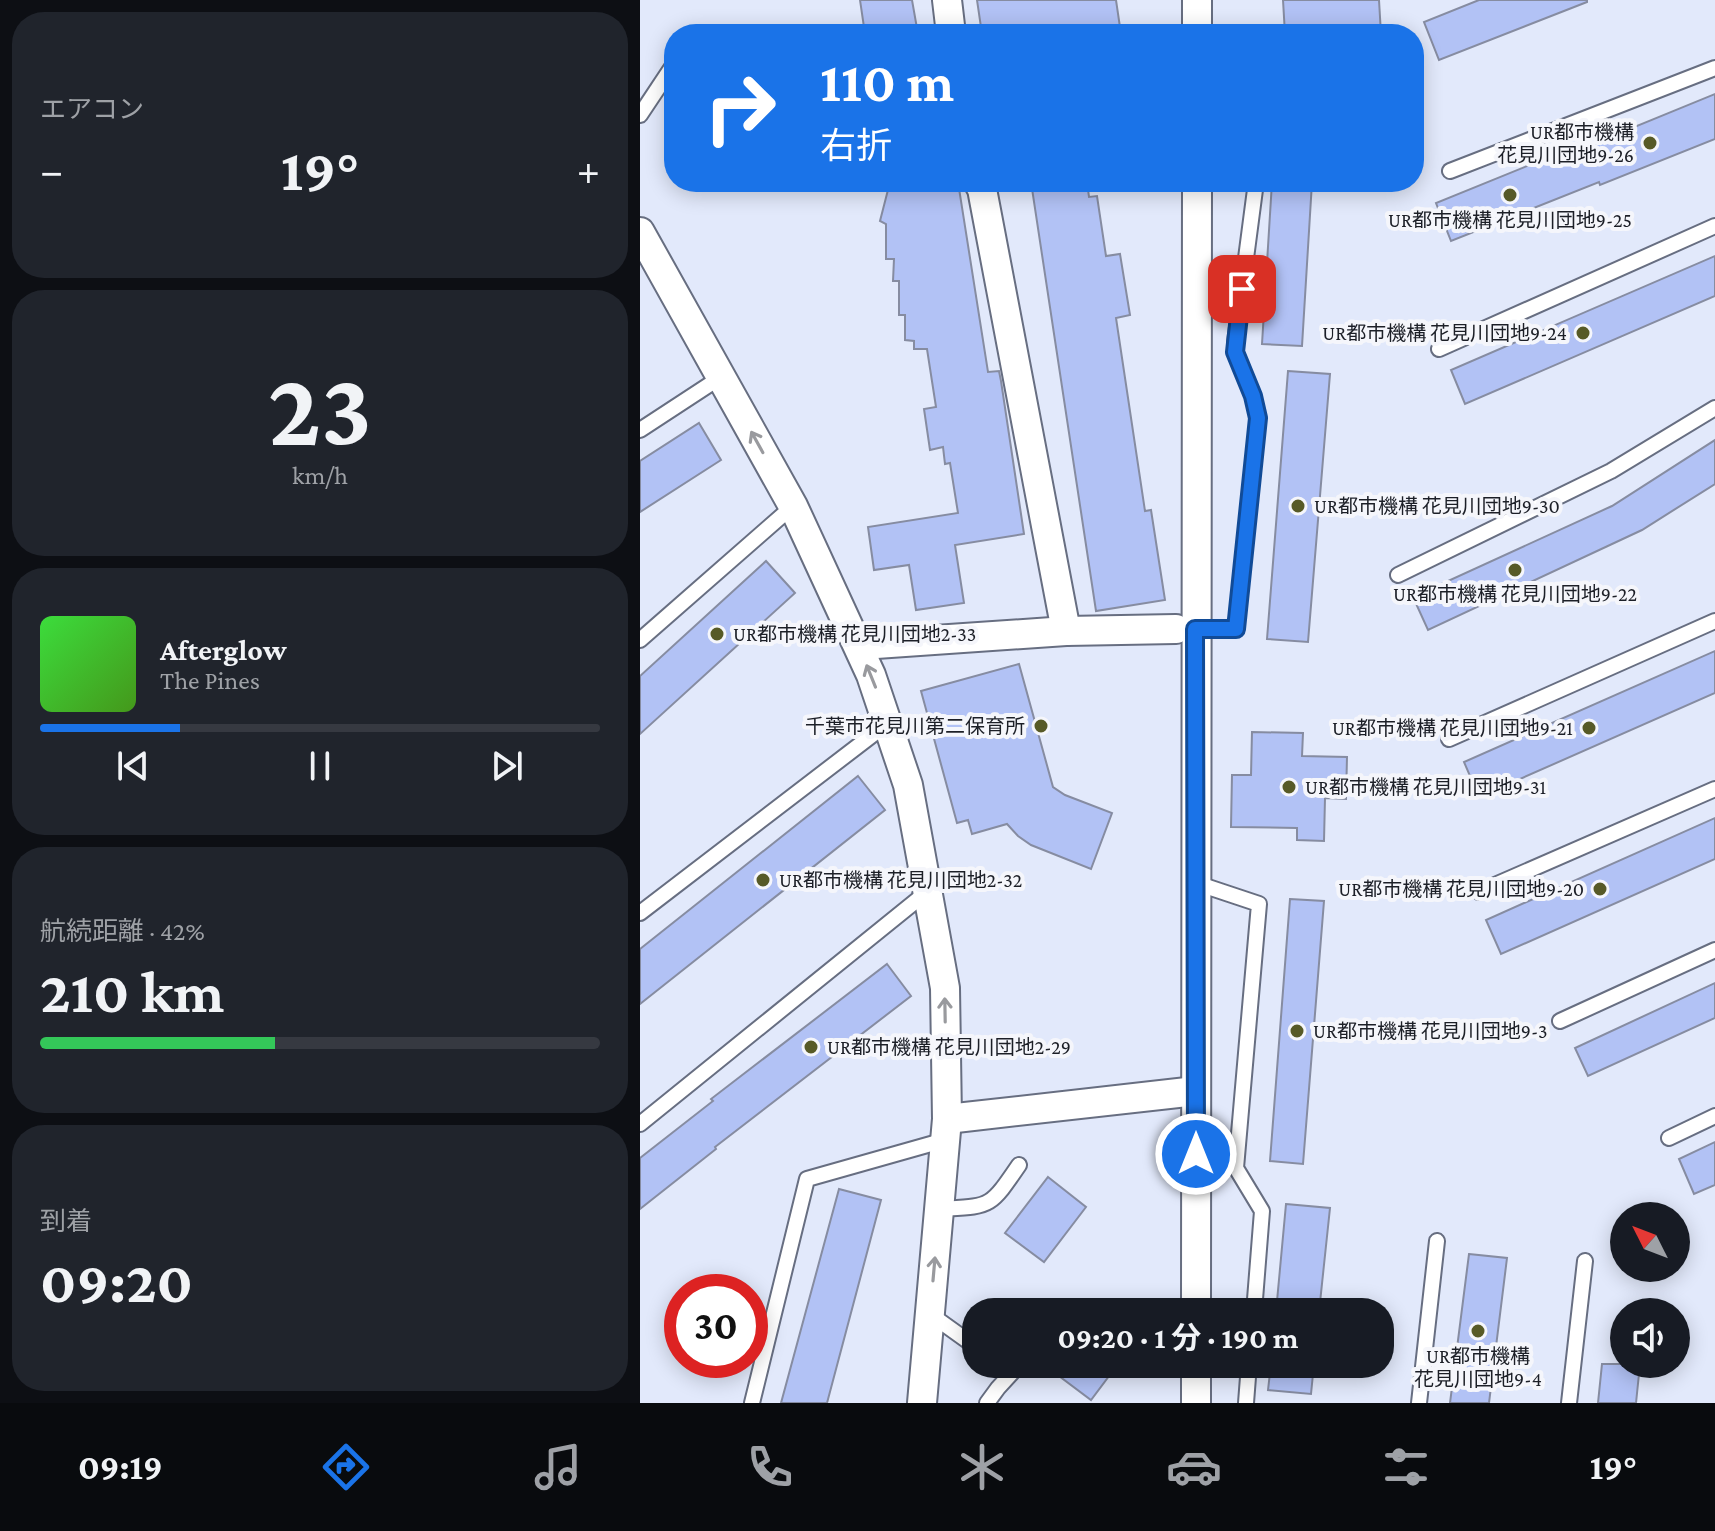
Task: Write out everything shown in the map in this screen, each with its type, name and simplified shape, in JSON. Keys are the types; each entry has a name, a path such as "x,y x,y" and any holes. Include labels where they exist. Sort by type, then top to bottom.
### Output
{"street":[{"path":"947,0 950,24"},
{"path":"1197,0 1197,24"},
{"path":"983,192 1066,631"},
{"path":"1196,1298 1196,883 1186,629 1197,192"},
{"path":"642,241 793,506 871,675 908,785 945,988 946,1130 922,1403"},
{"path":"876,644 1066,631 1186,629"},
{"path":"946,1130 1196,1091"},
{"path":"1196,1378 1196,1403"}],"lane":[{"path":"1450,171 1715,68"},
{"path":"640,115 664,79"},
{"path":"1186,629 1236,629 1258,418 1253,396 1235,352 1235,342 1255,192"},
{"path":"1439,349 1715,226"},
{"path":"640,430 721,377"},
{"path":"1398,575 1611,471 1715,408"},
{"path":"640,640 793,506"},
{"path":"1449,739 1715,621"},
{"path":"640,913 888,723"},
{"path":"1479,892 1715,789"},
{"path":"1196,883 1259,904 1236,1168 1262,1211 1255,1298"},
{"path":"640,1124 928,892"},
{"path":"1560,1021 1715,950"},
{"path":"1669,1138 1715,1116"},
{"path":"752,1403 807,1179 946,1130"},
{"path":"939,1209 976,1208 988,1203 998,1196 1019,1165"},
{"path":"1419,1403 1437,1241"},
{"path":"1569,1403 1585,1261"},
{"path":"930,1314 962,1337"},
{"path":"987,1403 1002,1378"},
{"path":"1246,1403 1248,1378"}],"building":[{"path":"860,0 912,0 916,24 864,24"},
{"path":"977,0 1116,0 1120,24 981,24"},
{"path":"1283,0 1379,0 1380,24 1284,24"},
{"path":"1479,0 1587,2 1439,60 1424,22"},
{"path":"1715,94 1715,139 1451,241 1436,203 1569,149 1571,153"},
{"path":"887,192 960,192 988,372 999,371 1001,381 1024,534 955,545 964,603 916,610 909,565 874,570 868,527 958,513 950,463 945,464 943,447 930,450 924,409 936,407 927,349 914,349 914,341 905,340 905,315 899,315 899,281 893,281 894,259 886,259 886,224 880,221"},
{"path":"1033,192 1088,192 1089,197 1097,196 1106,256 1120,254 1130,315 1116,318 1145,511 1151,510 1165,600 1096,611"},
{"path":"1271,192 1311,192 1302,346 1262,344"},
{"name":"UR都市機構 花見川団地9-24","path":"1715,256 1715,296 1465,404 1451,370"},
{"name":"UR都市機構 花見川団地9-30","path":"1288,371 1330,374 1308,642 1267,639"},
{"path":"699,423 721,460 640,512 640,461"},
{"name":"UR都市機構 花見川団地9-22","path":"1715,440 1715,484 1642,530 1428,630 1413,597 1612,506"},
{"name":"UR都市機構 花見川団地2-33","path":"766,561 795,593 640,734 640,676"},
{"name":"UR都市機構 花見川団地9-21","path":"1715,651 1715,693 1479,797 1464,762"},
{"path":"1019,664 1053,787 1065,795 1112,813 1091,869 1031,845 1007,824 972,834 968,820 957,823 921,691"},
{"name":"UR都市機構 花見川団地9-31","path":"1252,732 1303,733 1302,756 1347,757 1346,799 1325,798 1324,841 1297,840 1297,828 1231,827 1232,775 1251,775"},
{"name":"UR都市機構 花見川団地2-32","path":"858,776 885,810 640,1004 640,949"},
{"name":"UR都市機構 花見川団地9-20","path":"1715,818 1715,859 1501,954 1486,920"},
{"name":"UR都市機構 花見川団地9-3","path":"1290,899 1324,901 1303,1164 1270,1161"},
{"name":"UR都市機構 花見川団地2-29","path":"887,964 911,996 640,1209 640,1158 713,1101 711,1099"},
{"path":"1715,983 1715,1018 1588,1076 1575,1048"},
{"path":"1715,1142 1715,1185 1694,1194 1679,1159"},
{"path":"1048,1177 1086,1207 1044,1262 1005,1233"},
{"path":"839,1189 881,1200 827,1403 781,1403"},
{"path":"1286,1204 1330,1208 1320,1298 1277,1298"},
{"name":"UR都市機構 花見川団地9-4","path":"1469,1254 1507,1258 1489,1403 1450,1403"},
{"path":"1602,1364 1610,1364 1610,1378 1639,1378 1636,1403 1598,1403"},
{"path":"1062,1378 1108,1378 1091,1400"},
{"path":"1269,1378 1313,1378 1311,1394 1268,1390"}],"place":[{"name":"UR都市機構 花見川団地9-26","path":"1650,143"},
{"name":"UR都市機構 花見川団地9-25","path":"1510,195"},
{"name":"UR都市機構 花見川団地9-24","path":"1583,333"},
{"name":"UR都市機構 花見川団地9-30","path":"1298,506"},
{"name":"UR都市機構 花見川団地9-22","path":"1515,570"},
{"name":"UR都市機構 花見川団地2-33","path":"717,634"},
{"name":"千葉市花見川第二保育所","path":"1041,726"},
{"name":"UR都市機構 花見川団地9-21","path":"1589,728"},
{"name":"UR都市機構 花見川団地9-31","path":"1289,787"},
{"name":"UR都市機構 花見川団地2-32","path":"763,880"},
{"name":"UR都市機構 花見川団地9-20","path":"1600,889"},
{"name":"UR都市機構 花見川団地9-3","path":"1297,1031"},
{"name":"UR都市機構 花見川団地2-29","path":"811,1047"},
{"name":"UR都市機構 花見川団地9-4","path":"1478,1331"}],"route":[{"path":"1196,1154 1195,629 1236,629 1258,418 1253,396 1235,352 1242,289"}]}
